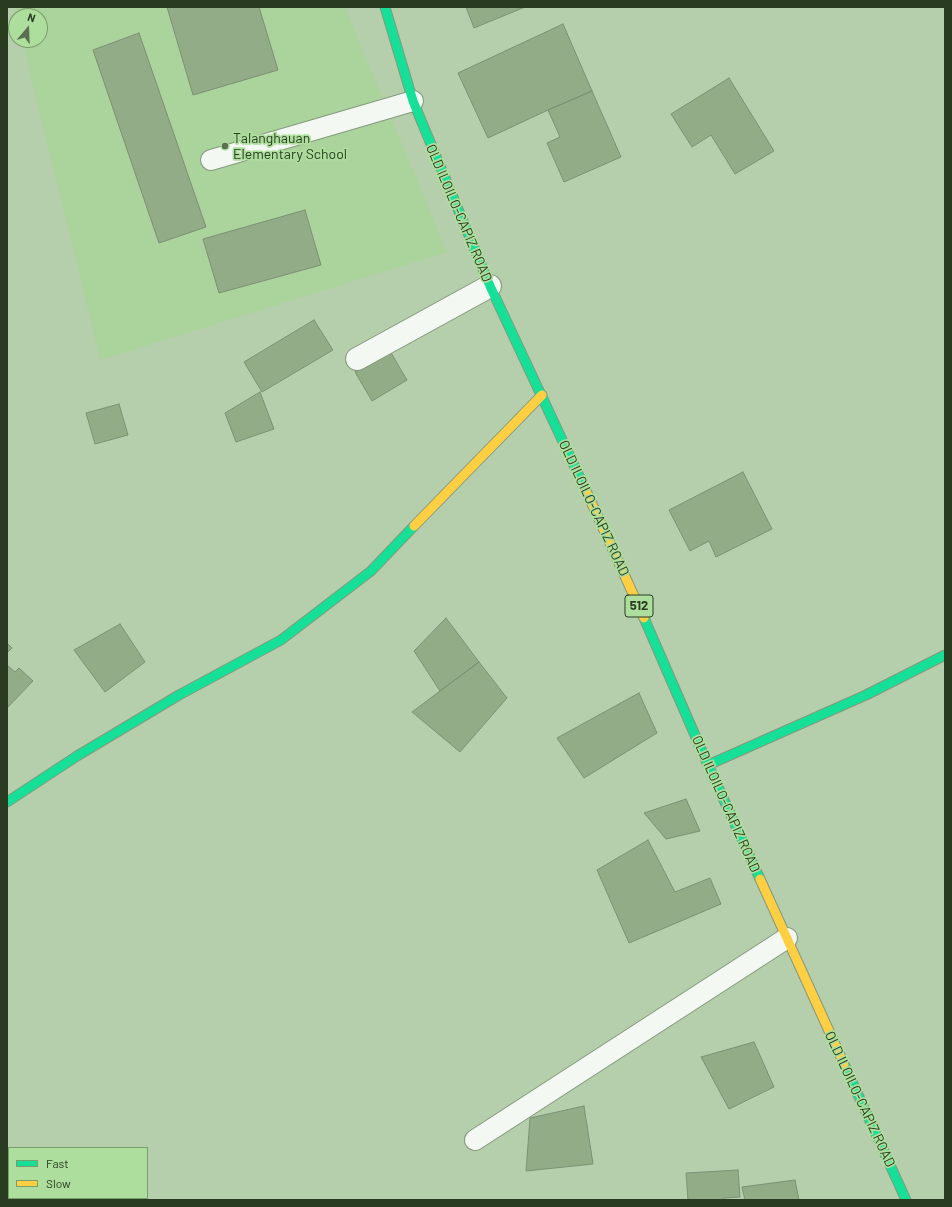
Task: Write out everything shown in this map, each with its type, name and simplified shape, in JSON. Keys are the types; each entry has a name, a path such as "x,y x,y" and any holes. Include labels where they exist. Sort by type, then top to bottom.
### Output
{"main road":[{"name":"OLD ILOILO-CAPIZ ROAD","path":"385,7 413,101 490,286 630,585 786,938 906,1200"},
{"path":"7,802 77,756 178,695 281,640 371,572 542,395"},
{"path":"708,764 866,695 945,655"}],"street":[{"path":"357,359 490,286"}],"lane":[{"path":"211,160 413,101"},
{"path":"475,1140 786,938"}],"shaded area":[{"name":"Talanghauan Elementary School","path":"345,7 447,252 100,360 24,48 48,48 48,8 14,8"}],"building":[{"path":"167,7 259,7 278,70 193,95"},
{"path":"466,7 525,7 474,28"},
{"path":"563,24 592,91 488,138 458,73"},
{"path":"139,33 206,227 159,243 93,50"},
{"path":"729,78 774,151 735,174 711,135 692,147 671,114"},
{"path":"592,91 621,157 564,182 547,143 560,137 548,110"},
{"path":"305,210 321,265 219,293 203,239"},
{"path":"314,320 333,350 262,392 244,362"},
{"path":"390,351 407,380 372,401 355,372"},
{"path":"260,392 274,429 236,442 225,413"},
{"path":"119,404 128,435 95,444 86,413"},
{"path":"743,472 772,529 716,557 709,541 690,551 669,510"},
{"path":"446,618 479,662 440,691 414,651"},
{"path":"120,624 145,662 105,692 74,650"},
{"path":"7,643 12,648 7,653"},
{"path":"479,662 507,698 460,752 412,712"},
{"path":"7,665 15,672 19,668 33,681 7,708"},
{"path":"639,693 657,733 584,778 557,738"},
{"path":"686,799 700,831 666,839 644,813"},
{"path":"648,840 675,892 710,878 721,904 629,943 597,870"},
{"path":"754,1042 774,1087 729,1109 701,1057"},
{"path":"584,1106 593,1164 526,1171 530,1118"},
{"path":"738,1170 740,1197 724,1198 724,1200 688,1200 686,1173"},
{"path":"795,1180 799,1200 745,1200 742,1187"}],"traffic: fast":[{"path":"385,7 413,101 490,286 587,493"},
{"path":"7,802 77,756 179,695 281,640 371,571 414,526"},
{"path":"644,618 708,765 760,879"},
{"path":"708,765 866,695 945,655"},
{"path":"844,1064 906,1200"}],"traffic: slow":[{"path":"414,526 542,395"},
{"path":"587,493 644,618"},
{"path":"760,879 844,1064"}],"place":[{"name":"Talanghauan Elementary School","path":"225,146"}]}
